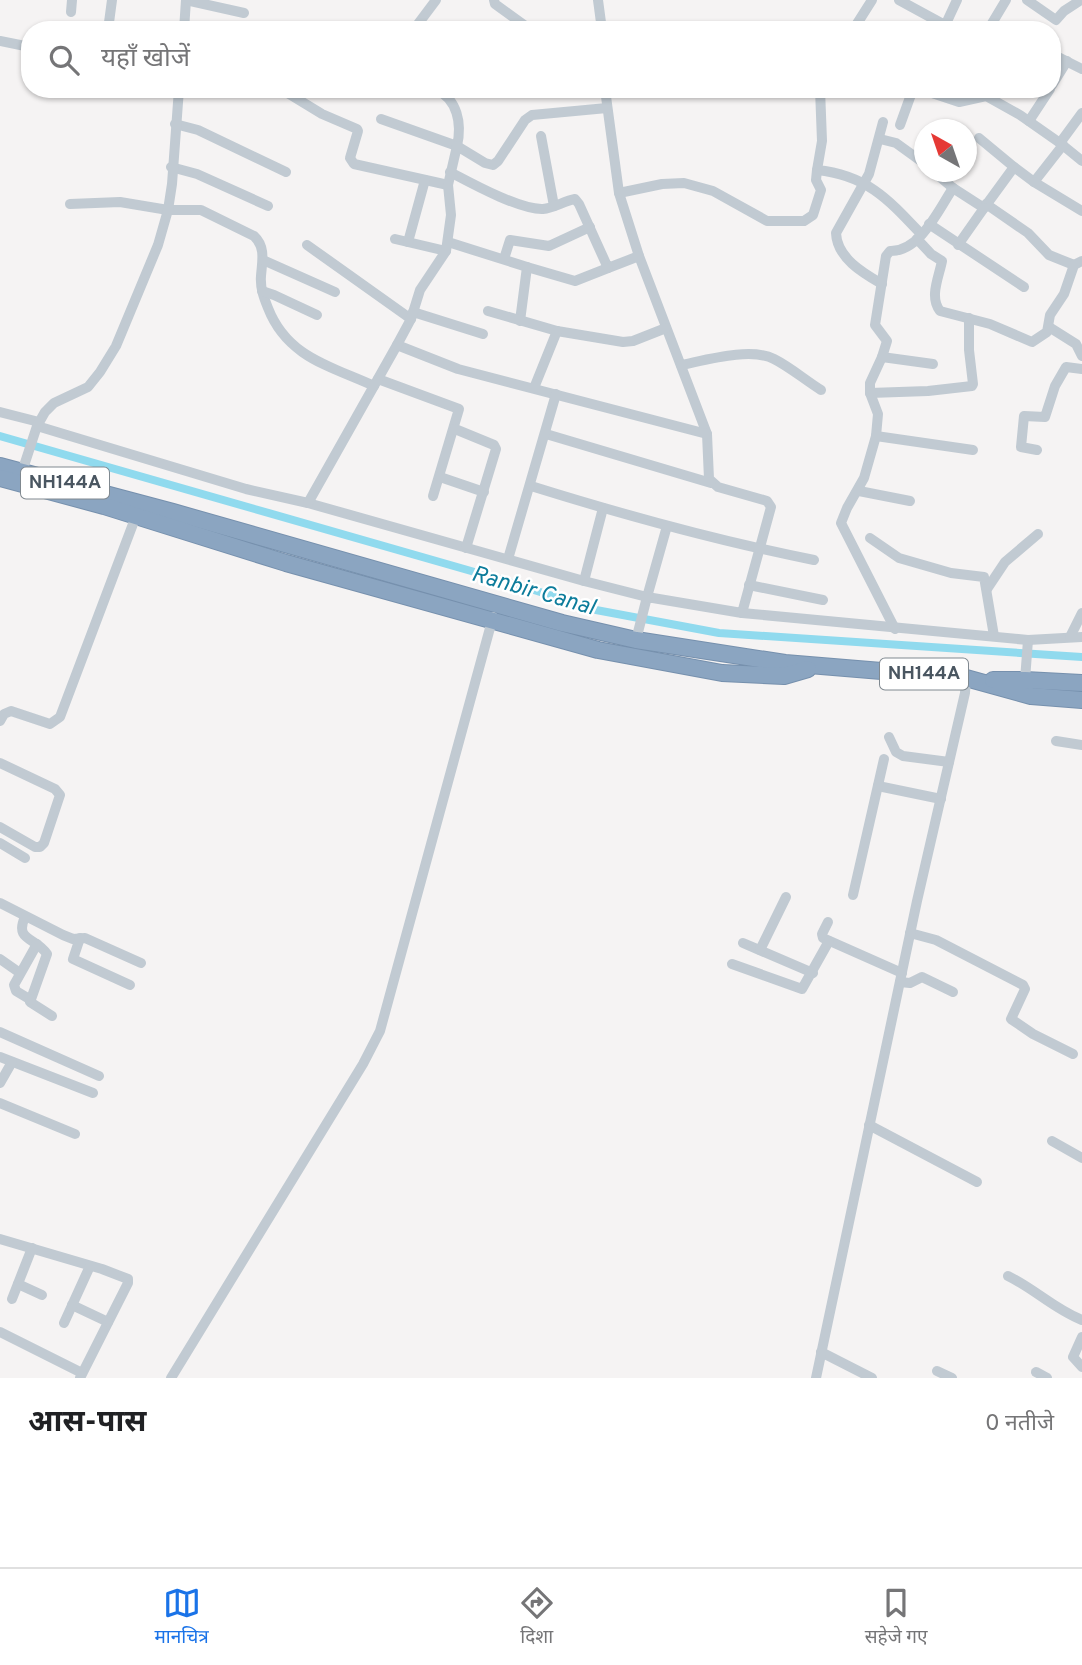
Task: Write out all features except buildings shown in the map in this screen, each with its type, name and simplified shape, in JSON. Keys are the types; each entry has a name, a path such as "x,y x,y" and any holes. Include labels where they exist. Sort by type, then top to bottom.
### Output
{"highway":[{"name":"NH144A","path":"0,466 20,478 136,516"},
{"name":"NH144A","path":"0,478 20,478 173,512 562,623 638,634 697,651 821,667 1082,684"},
{"path":"136,516 286,562 598,650 722,673 784,676 821,667"},
{"path":"973,679 1031,696 1082,701"}],"street":[{"path":"71,12 72,0"},
{"path":"109,21 112,0"},
{"path":"185,21 186,0 244,13"},
{"path":"420,21 436,0"},
{"path":"494,0 495,4 519,21"},
{"path":"598,0 601,21"},
{"path":"859,21 872,0"},
{"path":"899,0 936,21"},
{"path":"950,21 957,0"},
{"path":"993,21 1006,0"},
{"path":"1027,0 1049,21"},
{"path":"1056,21 1064,11 1081,0"},
{"path":"0,41 21,45"},
{"path":"1061,58 1082,69"},
{"path":"1061,71 1067,61"},
{"path":"20,478 38,424 54,403 88,387 116,346 158,245 169,210 178,98"},
{"path":"296,98 322,114 358,130 350,159 354,164 448,185"},
{"path":"308,503 397,345 423,284 447,246 451,215 448,185 460,130 450,98"},
{"path":"606,98 619,193 639,256 707,434 711,483"},
{"path":"619,193 657,185 684,183 713,191 767,221 804,221 813,215 821,190 816,180 821,141 820,98"},
{"path":"900,125 909,98"},
{"path":"947,98 959,102 977,98"},
{"path":"990,98 1030,121 1082,161"},
{"path":"1030,121 1044,98"},
{"path":"381,119 457,146 491,166 498,161 525,120 532,115 607,108"},
{"path":"1034,182 1082,113"},
{"path":"882,284 857,268 842,253 836,240 838,226 864,183 880,139 883,122"},
{"path":"175,124 198,130 286,172"},
{"path":"541,136 554,206"},
{"path":"979,138 1034,182 1082,212"},
{"path":"880,139 896,143 914,156"},
{"path":"172,167 197,174 268,206"},
{"path":"958,244 1014,167"},
{"path":"817,170 839,173 864,183 892,203 928,251 942,261 936,284 937,307 940,311 990,324 1029,342 1040,339 1049,327 1050,315 1078,263 1049,255 1028,233 946,182"},
{"path":"450,172 519,203 540,209 571,200 577,201 608,268"},
{"path":"408,242 425,180"},
{"path":"895,629 843,530 842,517 859,491 876,436 878,414 870,393 871,379 887,341 875,325 887,254 901,250 919,237 953,188"},
{"path":"70,204 120,202 169,210 201,210 254,236 260,241 264,260 262,291 274,324 293,347 315,360 376,382 457,406 460,410 433,496"},
{"path":"929,224 1024,287"},
{"path":"504,259 510,240 550,246 590,227"},
{"path":"396,239 447,246 504,259 575,281 639,256"},
{"path":"307,244 412,315 483,334"},
{"path":"264,260 335,292"},
{"path":"520,321 527,267"},
{"path":"262,291 317,315"},
{"path":"488,311 557,331 623,342 633,341 666,328"},
{"path":"870,393 972,386 969,318"},
{"path":"1049,327 1069,339 1080,349 1082,356"},
{"path":"534,388 557,331"},
{"path":"397,345 458,369 707,434"},
{"path":"681,365 718,357 758,355 772,358 821,390"},
{"path":"882,357 933,364"},
{"path":"1037,450 1021,447 1025,415 1045,416 1055,386 1066,367 1082,369"},
{"path":"508,559 556,394"},
{"path":"0,412 246,489 308,503 647,597 742,613 994,636 1028,644 1076,637 1082,613"},
{"path":"454,429 496,447 466,548"},
{"path":"546,434 769,503 771,508 761,550 742,613"},
{"path":"876,436 973,450"},
{"path":"440,477 484,492"},
{"path":"531,486 667,526 761,550 814,560"},
{"path":"859,491 911,501"},
{"path":"584,581 603,509"},
{"path":"0,721 4,714 11,711 50,724 60,717 136,516"},
{"path":"638,634 667,526"},
{"path":"987,589 1004,562 1038,534"},
{"path":"870,538 898,558 942,570 983,576 994,636"},
{"path":"750,585 823,600"},
{"path":"171,1378 358,1072 380,1031 497,604"},
{"path":"1025,680 1028,644"},
{"path":"816,1378 869,1125 916,934 949,762 965,693 973,679"},
{"path":"889,737 902,756 949,762"},
{"path":"1056,741 1082,745"},
{"path":"853,895 884,759"},
{"path":"0,763 55,789 60,795 44,843 40,847 35,847 0,827"},
{"path":"878,786 941,799"},
{"path":"0,843 25,858"},
{"path":"760,950 786,897"},
{"path":"0,903 63,935 74,939 89,939 141,963"},
{"path":"25,917 20,930 46,951 47,956 31,1000"},
{"path":"828,922 822,936 829,941 904,980 922,977 953,992"},
{"path":"916,934 969,956 1025,986 1011,1019 1033,1034 1073,1054"},
{"path":"80,938 73,959 130,985"},
{"path":"732,964 800,989 805,987 829,941"},
{"path":"743,943 813,973"},
{"path":"37,944 13,987 31,1000 32,1005 52,1016"},
{"path":"0,959 20,973"},
{"path":"0,1032 99,1076"},
{"path":"0,1057 93,1093"},
{"path":"0,1083 12,1062"},
{"path":"0,1103 75,1134"},
{"path":"869,1125 977,1182"},
{"path":"1052,1141 1082,1158"},
{"path":"0,1239 124,1276 128,1281 81,1375 0,1332"},
{"path":"12,1300 32,1248"},
{"path":"64,1323 90,1266"},
{"path":"1008,1276 1062,1312 1082,1320"},
{"path":"18,1284 42,1295"},
{"path":"72,1305 108,1322"},
{"path":"1082,1337 1073,1357 1082,1367"},
{"path":"821,1352 872,1378"},
{"path":"937,1371 952,1378"},
{"path":"1036,1372 1047,1378"}],"waterway":[{"name":"Ranbir Canal","path":"0,436 506,581 596,610 719,633 1082,657"}]}
